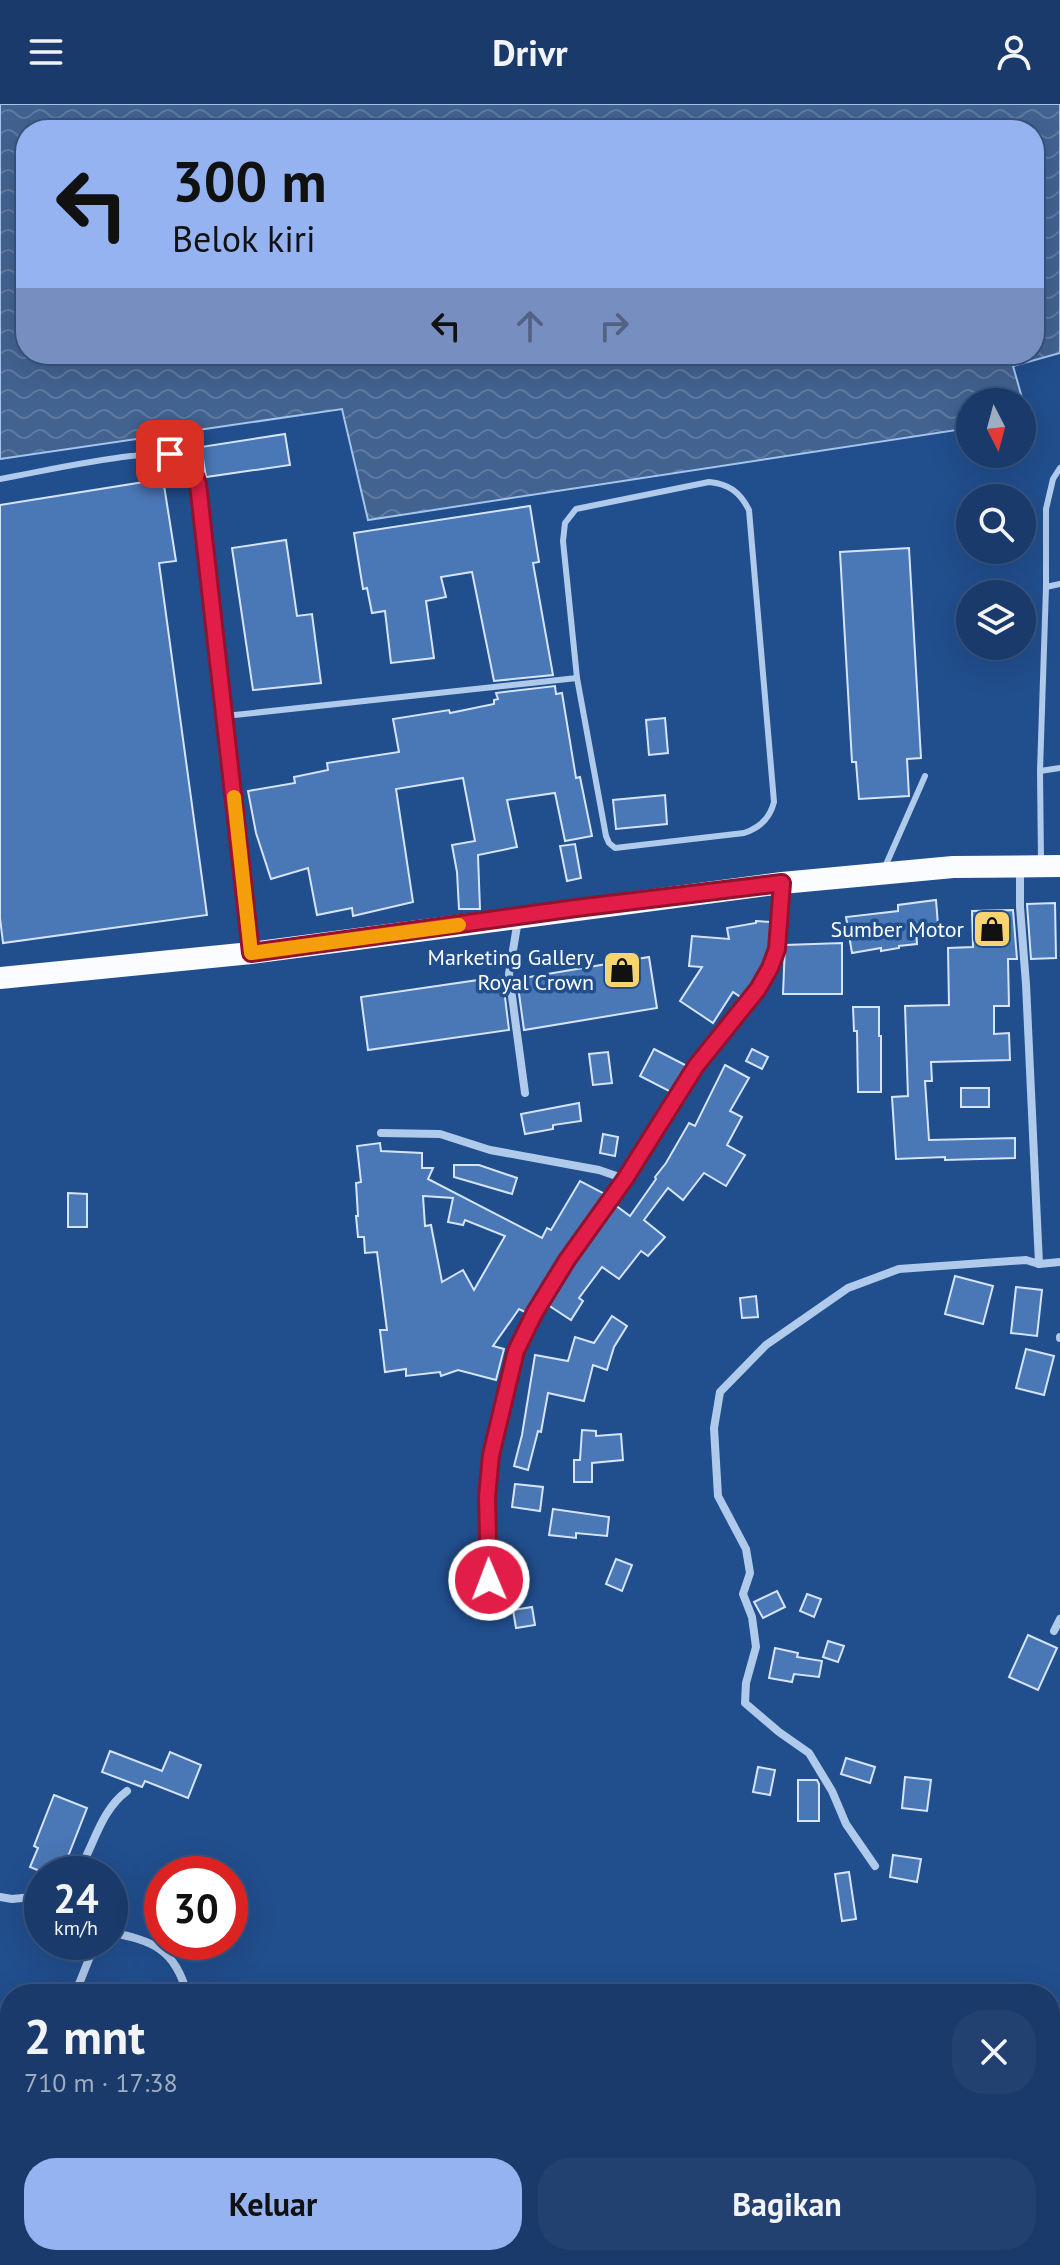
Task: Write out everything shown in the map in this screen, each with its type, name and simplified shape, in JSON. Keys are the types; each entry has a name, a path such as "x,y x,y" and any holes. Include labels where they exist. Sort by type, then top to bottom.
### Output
{"highway":[{"path":"0,978 251,953 782,883 953,867 1040,866"}],"street":[{"path":"1039,1264 1020,907 1040,866"},
{"path":"489,1580 487,1497 491,1455 516,1351 535,1312 567,1260 625,1179 696,1066 758,989 770,968 780,929 782,883"},
{"path":"518,916 509,974 525,1093"},
{"path":"381,1133 440,1134 490,1150 599,1170 625,1179"},
{"path":"875,1866 846,1824 832,1791 809,1753 745,1703 746,1683 756,1647 752,1617 743,1594 750,1573 746,1549 718,1496 714,1428 720,1392 766,1345 848,1288 899,1269 1026,1260 1039,1264 1060,1262"},
{"path":"1054,1631 1060,1619"},
{"path":"88,1856 104,1817 115,1800 127,1791"},
{"path":"0,1897 24,1898"},
{"path":"128,1936 148,1941 160,1948 172,1960 183,1984"},
{"path":"79,1984 89,1960"}],"lane":[{"path":"0,479 157,454 170,454 187,463 194,472 198,484 251,953"},
{"path":"1040,866 1046,509 1053,479 1060,468"},
{"path":"709,482 722,483 735,490 749,510 774,802 771,814 754,830 744,833 615,848 606,836 577,678 563,541 565,523 576,509 709,482"},
{"path":"1046,587 1060,584"},
{"path":"225,716 577,678"},
{"path":"1040,771 1060,768"},
{"path":"882,873 925,776"}],"water":[{"path":"0,104 1060,104 1060,353 1044,357 1044,120 16,120 16,364 1020,364 1013,366 1019,388 956,388 956,430 368,520 342,409 0,459"}],"building":[{"path":"285,434 290,465 206,477 201,447"},
{"path":"163,479 176,561 159,563 207,915 3,943 0,918 0,505"},
{"path":"530,506 539,562 533,563 553,675 494,681 472,572 441,577 446,597 426,601 434,658 391,663 385,611 372,613 367,588 363,589 354,533"},
{"path":"286,540 297,616 312,614 321,683 253,690 232,548"},
{"path":"909,548 921,758 907,759 909,796 859,799 856,762 852,762 840,552"},
{"path":"555,686 556,694 562,693 576,778 580,777 592,836 565,841 555,793 507,800 517,847 478,855 480,909 459,909 452,845 475,841 463,778 396,789 413,902 353,916 352,908 317,915 308,868 271,879 256,833 248,791 295,783 294,777 328,770 327,763 399,752 393,719 449,710 450,713 494,704 494,700 498,699 496,693"},
{"path":"665,718 668,753 649,755 646,720"},
{"path":"665,795 667,824 616,829 613,800"},
{"path":"575,844 581,878 567,881 560,846"},
{"path":"936,900 938,925 916,927 917,944 852,953 846,917 898,911 898,905"},
{"path":"1055,903 1056,958 1031,959 1027,904"},
{"path":"1013,910 1017,959 1008,959 1009,1006 994,1006 994,1034 1009,1033 1010,1060 931,1062 932,1081 925,1081 929,1140 1015,1138 1015,1158 896,1159 892,1097 908,1096 905,1006 949,1005 948,948 973,947 972,911"},
{"path":"756,921 771,922 770,947 764,965 742,998 733,992 713,1023 680,1001 702,967 689,966 692,936 729,939 727,928"},
{"path":"842,943 842,994 783,994 785,945"},
{"path":"649,957 657,1008 524,1030 517,979"},
{"path":"499,977 500,982 503,981 509,1030 368,1050 361,997"},
{"path":"853,1007 879,1007 881,1092 858,1092 857,1031 854,1031"},
{"path":"654,1049 687,1066 671,1092 640,1076"},
{"path":"752,1049 768,1057 762,1069 746,1061"},
{"path":"608,1052 612,1083 593,1085 589,1054"},
{"path":"725,1065 749,1078 730,1111 742,1117 727,1145 745,1155 726,1186 704,1173 683,1200 668,1188 644,1220 665,1237 648,1256 641,1251 619,1279 602,1267 579,1298 583,1301 571,1320 548,1305 615,1205 630,1216 689,1123 695,1126"},
{"path":"961,1088 989,1088 989,1107 961,1107"},
{"path":"579,1103 581,1121 553,1125 553,1129 525,1134 521,1114"},
{"path":"603,1134 618,1137 615,1156 600,1153"},
{"path":"380,1143 381,1151 422,1153 422,1168 433,1168 428,1179 542,1238 547,1228 551,1230 580,1181 605,1194 536,1298 525,1312 519,1309 493,1346 504,1349 496,1380 458,1370 441,1376 440,1372 406,1376 406,1369 385,1372 380,1330 387,1330 377,1252 365,1253 364,1237 358,1237 356,1183 361,1182 357,1146","holes":["423,1196 453,1198 448,1222 463,1225 465,1220 505,1236 474,1290 463,1270 442,1282 431,1225 425,1226"]},
{"path":"454,1165 479,1165 517,1178 512,1194 454,1177"},
{"path":"68,1193 87,1194 87,1227 68,1227"},
{"path":"955,1276 993,1286 983,1324 945,1314"},
{"path":"1016,1287 1042,1290 1037,1336 1011,1333"},
{"path":"756,1296 758,1317 742,1318 740,1298"},
{"path":"612,1316 627,1326 614,1347 607,1370 593,1365 584,1401 548,1393 541,1432 538,1431 528,1470 514,1466 535,1355 568,1361 575,1337 594,1343"},
{"path":"1026,1349 1054,1356 1044,1395 1016,1388"},
{"path":"582,1430 596,1431 596,1436 621,1434 623,1460 592,1463 592,1482 574,1482 574,1460 580,1460"},
{"path":"515,1484 543,1487 540,1511 512,1507"},
{"path":"553,1509 609,1517 607,1536 576,1533 576,1538 549,1535"},
{"path":"616,1559 632,1565 622,1591 606,1584"},
{"path":"777,1591 785,1607 763,1618 754,1602"},
{"path":"807,1594 821,1599 814,1617 800,1611"},
{"path":"532,1607 535,1625 516,1628 513,1610"},
{"path":"1028,1635 1057,1648 1038,1690 1009,1677"},
{"path":"828,1641 844,1646 838,1662 823,1657"},
{"path":"775,1648 798,1653 797,1657 822,1661 819,1677 794,1674 792,1682 769,1678"},
{"path":"110,1751 162,1771 170,1752 201,1765 188,1798 145,1781 142,1787 102,1772"},
{"path":"846,1758 875,1767 870,1783 841,1774"},
{"path":"758,1767 775,1770 770,1795 753,1792"},
{"path":"905,1777 931,1780 927,1811 902,1808"},
{"path":"798,1780 817,1780 819,1821 798,1821"},
{"path":"54,1795 87,1808 68,1856 35,1856 38,1848 34,1846"},
{"path":"893,1855 921,1859 917,1882 890,1877"},
{"path":"849,1872 856,1919 842,1921 835,1874"}],"slow traffic":[{"path":"234,797 251,953 459,925"}],"place":[{"name":"Sumber Motor","path":"992,929"},
{"name":"Marketing Gallery Royal Crown","path":"622,970"}],"route":[{"path":"170,454 187,463 198,484 251,953 782,883 780,929 770,968 758,989 696,1066 625,1179 567,1260 535,1312 516,1351 491,1455 487,1497 489,1580"}]}
